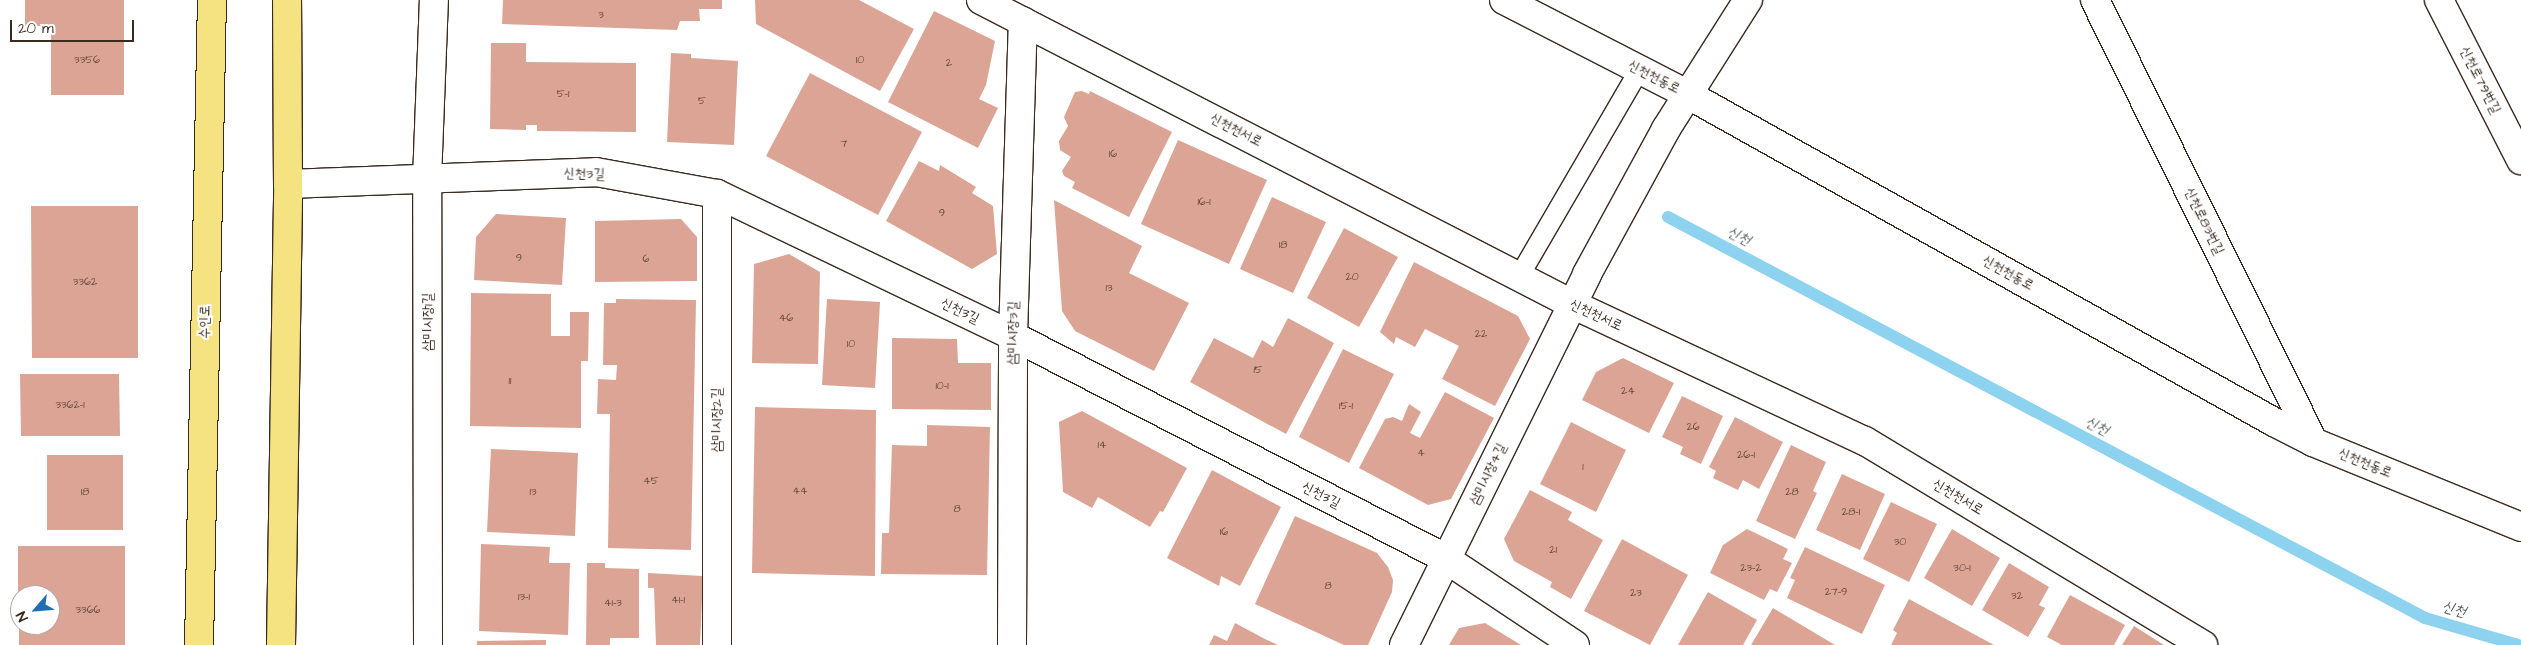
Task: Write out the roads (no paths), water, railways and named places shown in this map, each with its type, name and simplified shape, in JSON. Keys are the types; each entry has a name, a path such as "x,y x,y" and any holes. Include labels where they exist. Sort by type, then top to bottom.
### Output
{"main road":[{"name":"수인로","path":"200,645 212,0"},
{"path":"281,645 288,184 287,0"}],"street":[{"name":"삼미시장1길","path":"428,645 427,180 434,0"},
{"name":"신천천서로","path":"981,0 1572,304 1864,441 2203,645"},
{"name":"신천천동로","path":"1504,0 1687,94 2313,442 2521,527"},
{"name":"삼미시장4길","path":"1404,645 1587,274 1666,129 1748,0"},
{"name":"신천로83번길","path":"2094,0 2313,442"},
{"name":"신천로79번길","path":"2439,0 2519,152"},
{"name":"삼미시장3길","path":"1012,645 1012,336 1023,21"},
{"name":"신천3길","path":"288,184 596,172 717,194 1012,336 1446,559 1575,645"},
{"name":"삼미시장2길","path":"717,194 718,645"}],"lane":[{"path":"1518,277 1639,69"}],"waterway":[{"name":"신천","path":"1668,217 2425,618 2518,645"}]}
